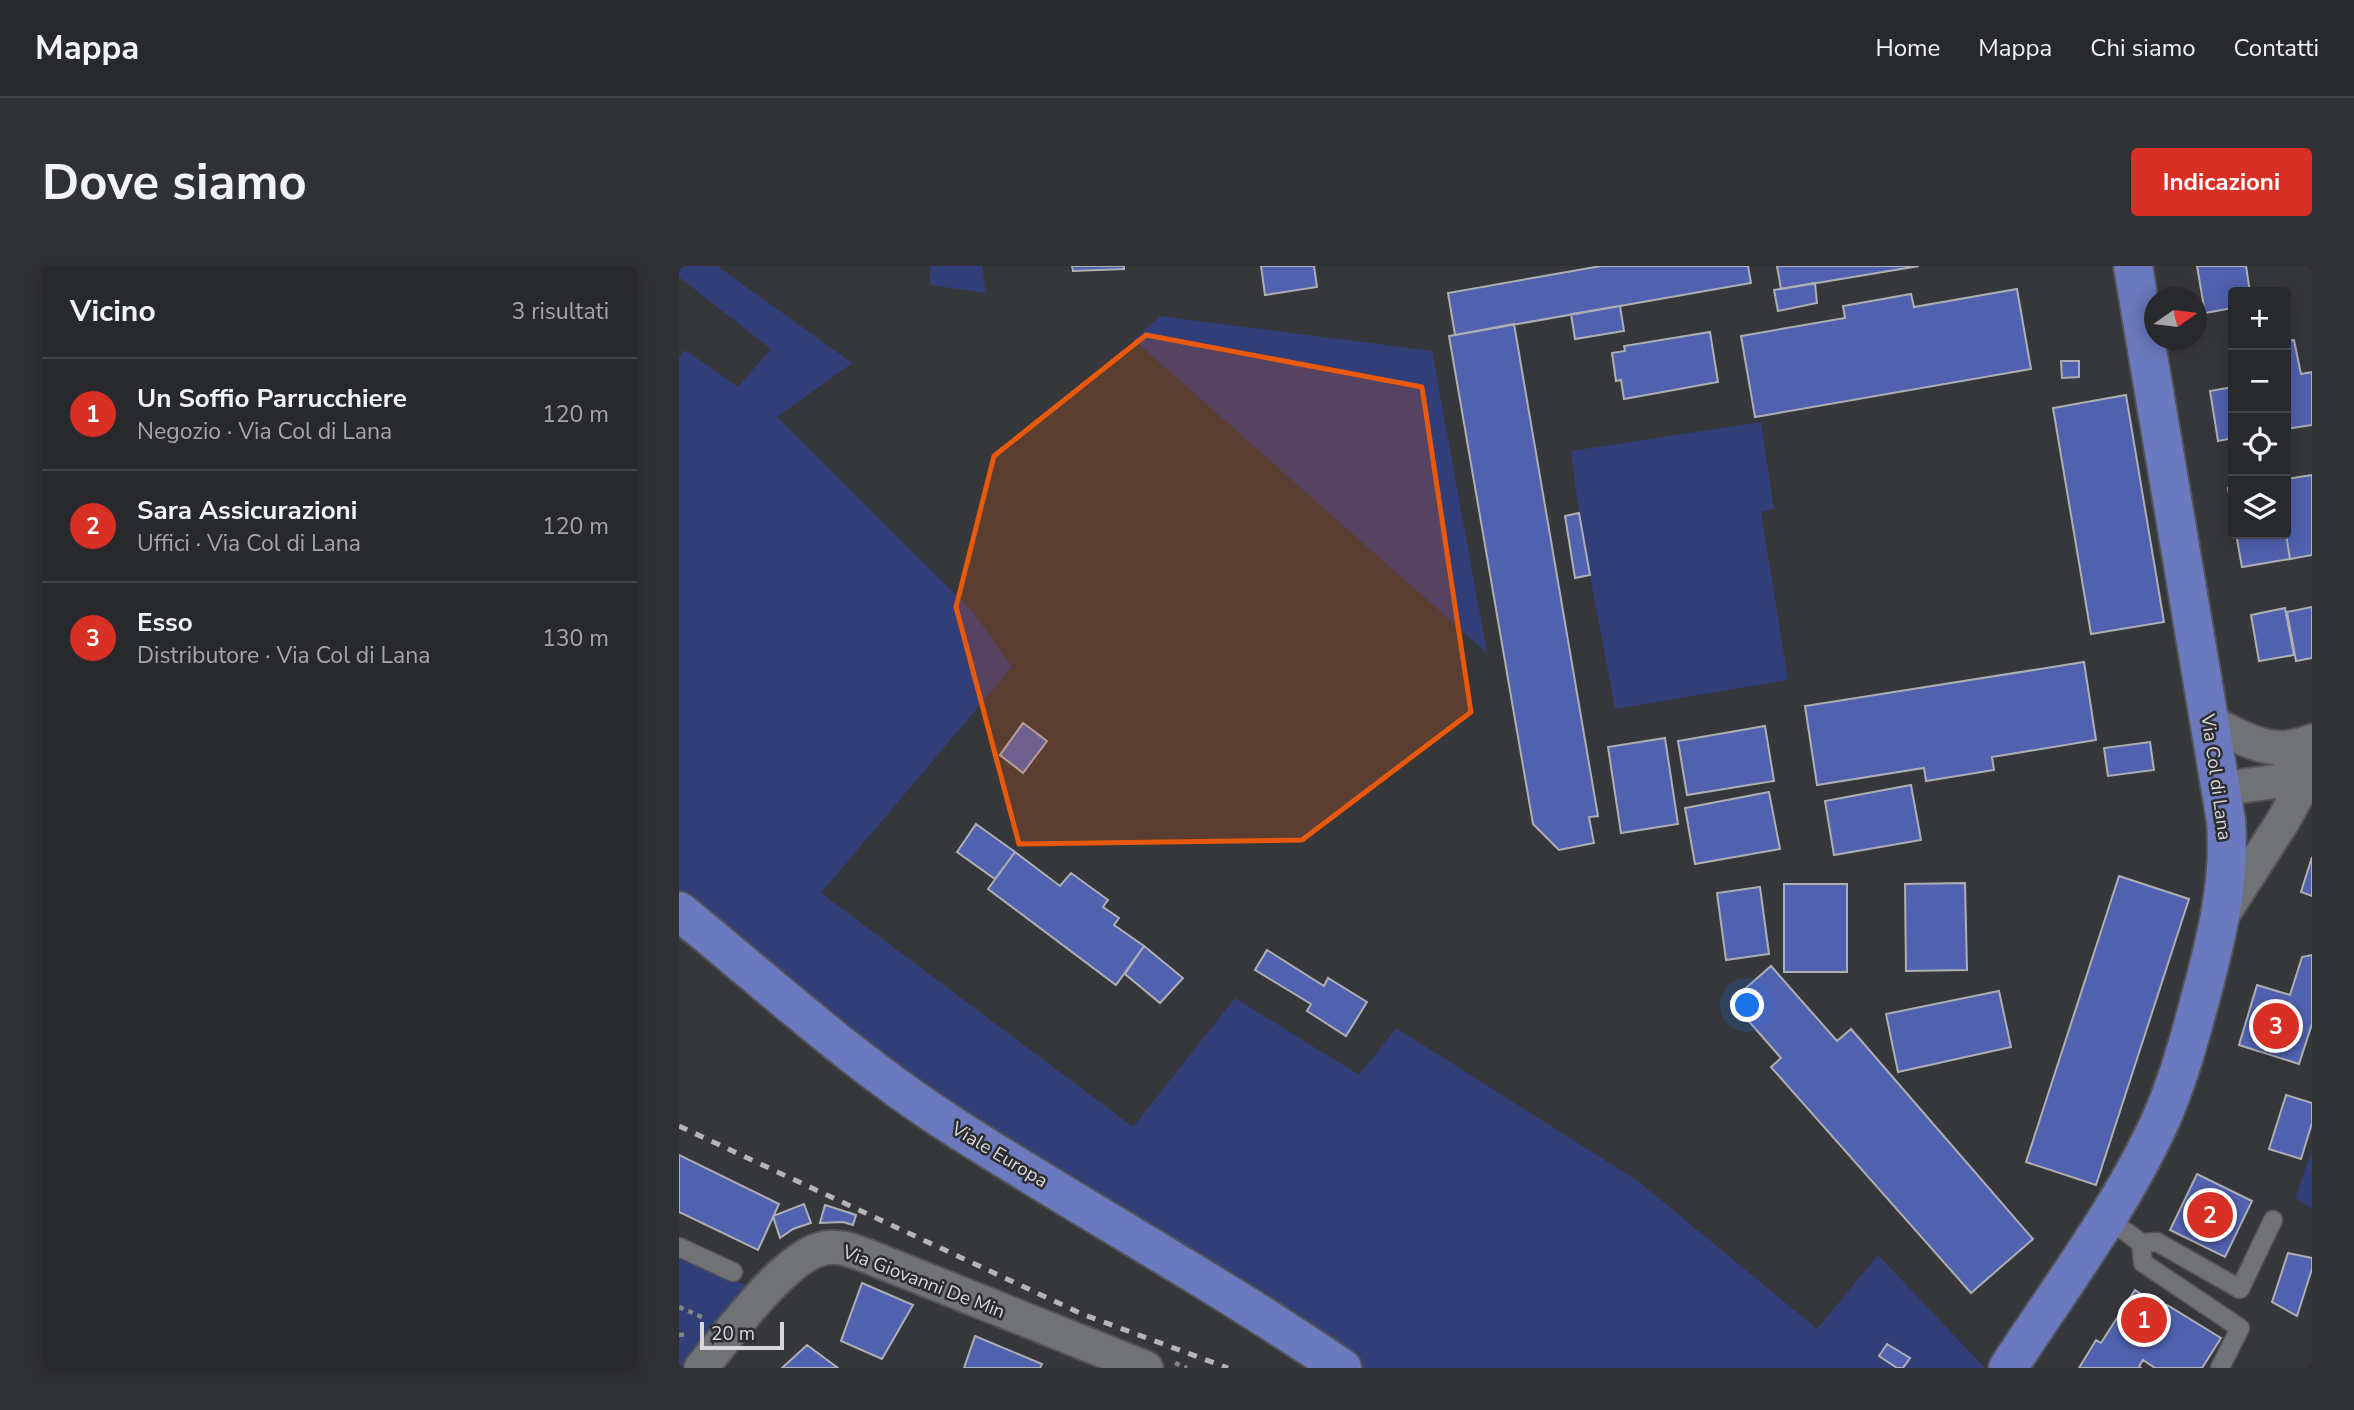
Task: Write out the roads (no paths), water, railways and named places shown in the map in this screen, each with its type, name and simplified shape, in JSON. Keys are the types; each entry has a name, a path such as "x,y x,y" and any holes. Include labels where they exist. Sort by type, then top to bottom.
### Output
{"main road":[{"name":"Via Col di Lana","path":"2008,1368 2106,1217 2137,1166 2165,1111 2193,1025 2221,917 2228,848 2220,783 2133,266"},
{"name":"Viale Europa","path":"679,911 844,1047 914,1100 958,1130 1168,1256 1339,1367"}],"street":[{"path":"2210,722 2256,744 2310,754"},
{"path":"2220,783 2272,758 2310,754"},
{"path":"2221,917 2283,821 2310,754"},
{"name":"Via Giovanni De Min","path":"701,1368 786,1269 812,1251 837,1247 867,1256 1146,1368"}],"lane":[{"path":"2106,1217 2141,1243 2157,1242 2240,1289 2273,1220"},
{"path":"2141,1243 2143,1263 2241,1328 2220,1368"},
{"path":"679,1247 733,1272"}],"railway":[{"path":"679,1126 1082,1314 1228,1368"}],"place":[{"name":"Esso","path":"2276,1026"},
{"name":"Sara Assicurazioni","path":"2210,1215"},
{"name":"Un Soffio Parrucchiere","path":"2144,1320"}]}
